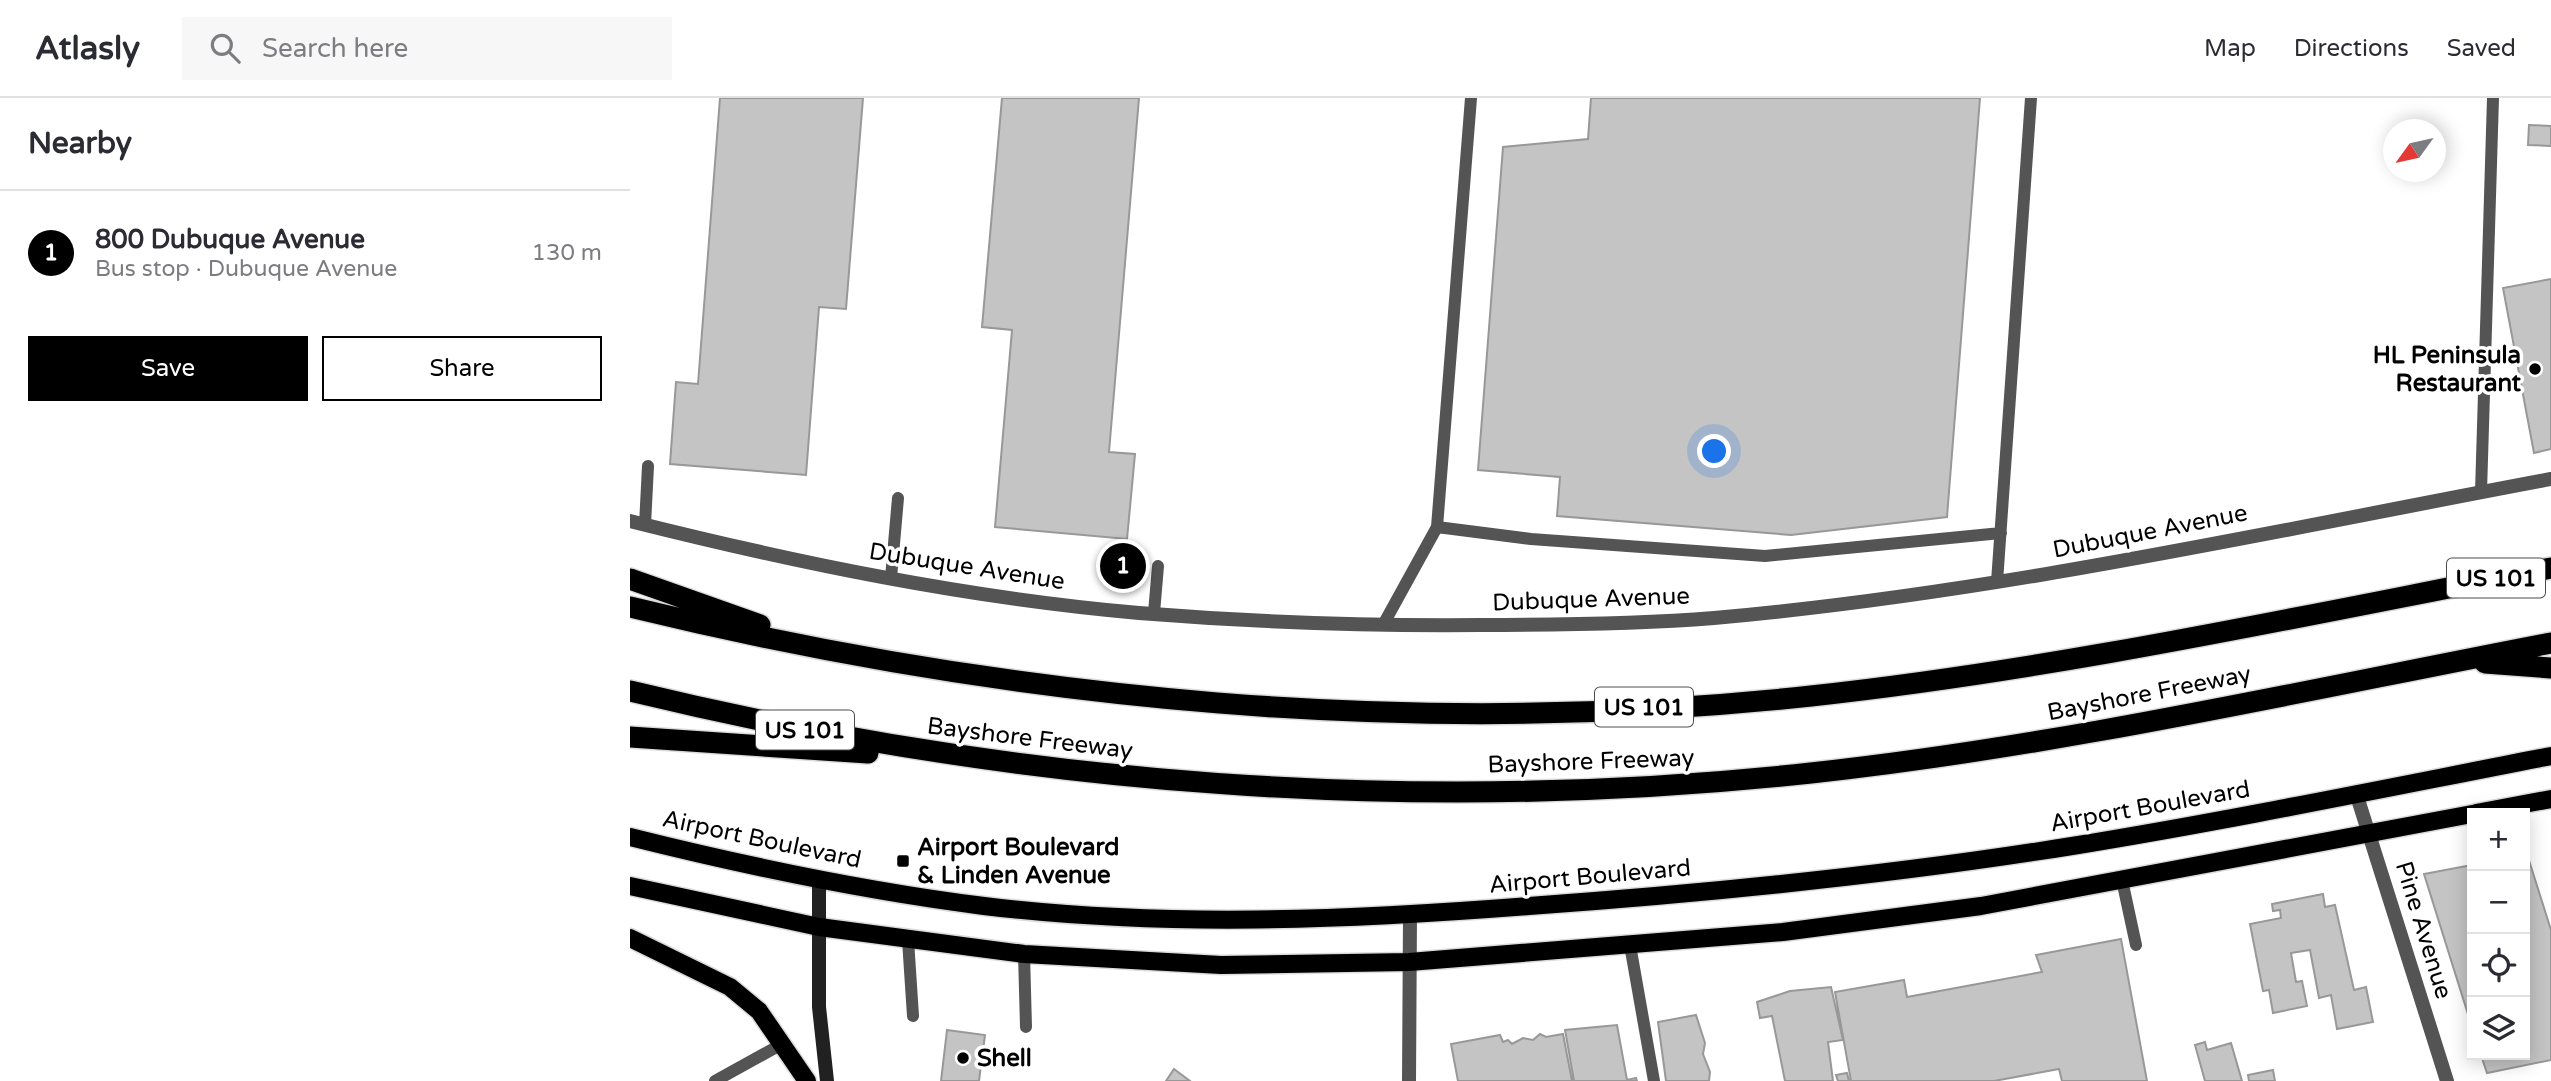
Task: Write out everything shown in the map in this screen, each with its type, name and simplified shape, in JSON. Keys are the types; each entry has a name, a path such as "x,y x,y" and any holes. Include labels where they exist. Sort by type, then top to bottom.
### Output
{"highway":[{"path":"2441,589 2551,561"},
{"name":"Bayshore Freeway","path":"630,607 841,654 994,680 1131,696 1424,713 1567,711 1808,696 1935,680 2194,636 2551,568"},
{"path":"630,579 841,654"},
{"name":"Bayshore Freeway","path":"630,691 826,734 982,761 1123,778 1267,788 1555,792 1689,784 1946,755 2076,734 2551,643"},
{"path":"2458,661 2551,668"},
{"path":"630,737 982,761"}],"main road":[{"name":"Airport Boulevard","path":"630,836 819,879 983,906 1123,917 1314,919 1410,915 1682,894 1886,872 2073,845 2551,757"},
{"path":"2505,808 2551,799"},
{"path":"630,886 819,927 1024,954 1221,965 1409,962 1630,945 1880,920 1981,906 2467,815"},
{"path":"819,879 819,1007 827,1081"},
{"path":"630,938 730,986 759,1011 807,1081"}],"street":[{"name":"Dubuque Avenue","path":"637,523 795,560 1043,602 1154,613 1383,625 1611,623 1707,618 1875,600 1997,582 2551,479"},
{"name":"Pine Avenue","path":"2356,793 2447,1081"},
{"path":"1409,1081 1410,915"}],"lane":[{"path":"1383,625 1437,527 1471,98"},
{"path":"1997,582 2031,98"},
{"path":"2482,492 2493,98"},
{"path":"637,523 648,466"},
{"path":"891,578 898,498"},
{"path":"1437,527 1531,540 1765,556 2001,533"},
{"path":"1154,613 1158,566"},
{"path":"2122,880 2136,946"},
{"path":"908,940 913,1016"},
{"path":"1630,945 1654,1081"},
{"path":"1024,954 1026,1027"},
{"path":"715,1081 782,1044"}],"building":[{"path":"720,98 863,98 846,309 819,307 806,475 670,464 676,382 698,384"},
{"path":"1002,98 1139,98 1109,452 1135,454 1127,539 995,527 1012,330 982,327"},
{"path":"1591,98 1980,98 1947,517 1791,535 1557,516 1560,477 1478,470 1503,147 1588,139"},
{"path":"2529,125 2551,126 2551,146 2528,145"},
{"name":"HL Peninsula Restaurant","path":"2551,279 2551,449 2534,453 2503,288"},
{"path":"2530,864 2551,930 2551,1060 2487,1073 2483,1060 2530,1060"},
{"path":"2467,866 2467,1011 2424,874"},
{"path":"2323,894 2325,907 2335,905 2354,990 2366,987 2373,1022 2337,1029 2331,995 2319,998 2310,950 2291,953 2296,982 2302,981 2307,1006 2273,1013 2269,990 2263,991 2250,924 2281,918 2280,910 2273,911 2272,904"},
{"path":"2121,939 2147,1081 2062,1081 2059,1069 1994,1081 1851,1081 1835,992 1904,980 1907,997 2042,972 2036,955"},
{"path":"1831,987 1843,1040 1828,1042 1833,1081 1785,1081 1772,1016 1760,1018 1757,1002 1790,991"},
{"path":"1696,1015 1705,1043 1703,1054 1710,1072 1709,1081 1666,1081 1658,1022"},
{"path":"1617,1025 1627,1080 1636,1078 1637,1081 1574,1081 1565,1030"},
{"name":"Shell","path":"947,1030 985,1035 979,1081 941,1081"},
{"path":"1540,1034 1546,1037 1563,1034 1572,1081 1458,1081 1451,1044 1500,1035 1503,1042 1508,1040 1512,1044 1523,1038 1533,1040"},
{"path":"2205,1042 2207,1050 2231,1043 2242,1081 2205,1081 2195,1045"},
{"path":"1174,1069 1190,1081 1166,1081"},
{"path":"2273,1070 2275,1081 2249,1081 2248,1075"},
{"path":"1847,1073 1849,1081 1838,1081 1836,1075"}],"place":[{"name":"HL Peninsula Restaurant","path":"2535,369"},
{"name":"800 Dubuque Avenue","path":"1123,566"},
{"name":"Airport Boulevard & Linden Avenue","path":"903,861"},
{"name":"Shell","path":"963,1058"}]}
